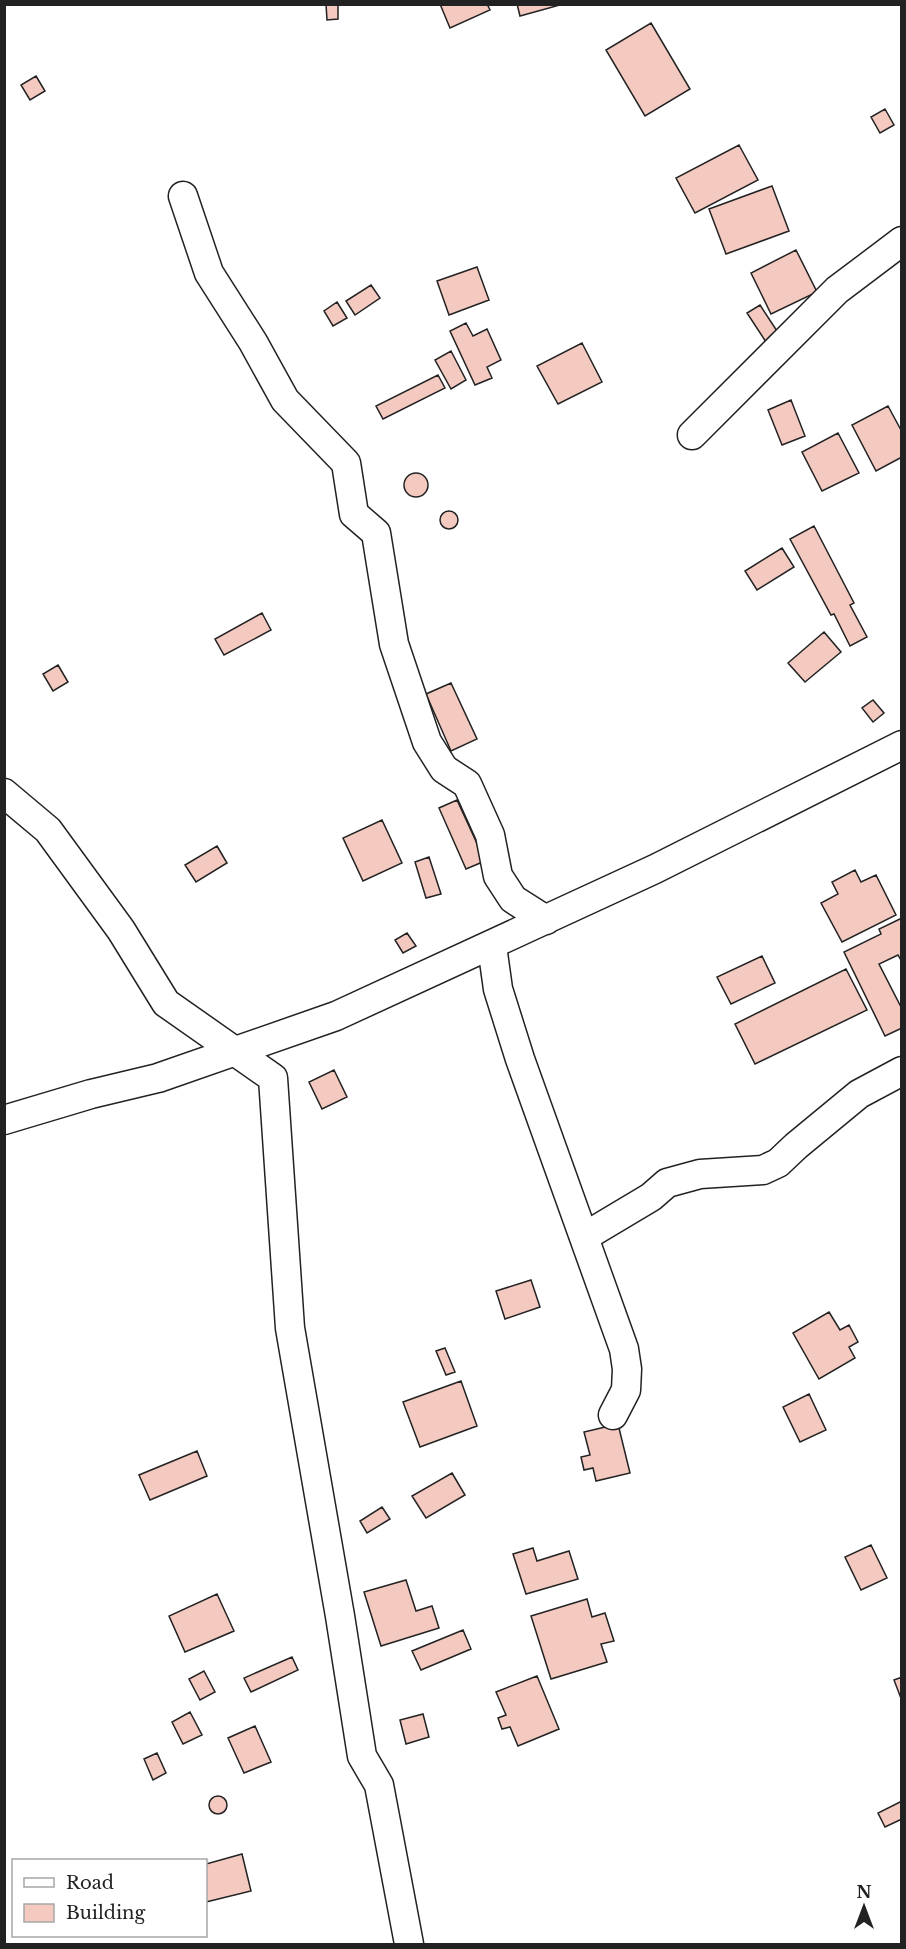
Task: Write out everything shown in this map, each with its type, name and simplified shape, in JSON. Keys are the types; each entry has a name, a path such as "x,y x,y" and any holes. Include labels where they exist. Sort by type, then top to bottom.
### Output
{"street":[{"path":"183,196 209,273 253,342 285,399 346,463 354,514 376,533 394,644 427,742 444,769 467,784 490,835 498,876 513,899 546,920"},
{"path":"692,435 837,290 902,241"},
{"path":"4,1120 91,1094 158,1078 336,1016 655,869 902,746"},
{"path":"4,793 48,830 121,930 166,1003 273,1078 290,1328 362,1756 379,1785 396,1885 409,1944"},
{"path":"492,946 498,989 520,1059 624,1349 627,1369 626,1390 613,1415"},
{"path":"585,1237 651,1197 667,1183 700,1174 763,1170 778,1163 859,1094 900,1076"}],"building":[{"path":"326,4 338,4 338,19 327,20"},
{"path":"440,4 487,4 490,10 450,28"},
{"path":"517,4 560,4 560,5 520,16"},
{"path":"651,23 690,89 645,116 606,50"},
{"path":"36,76 45,91 30,100 21,85"},
{"path":"885,109 894,125 880,133 871,117"},
{"path":"739,145 758,180 695,213 676,178"},
{"path":"772,186 789,231 726,254 709,209"},
{"path":"796,250 817,292 771,314 751,273"},
{"path":"477,267 489,300 449,315 437,281"},
{"path":"371,285 380,298 355,315 346,301"},
{"path":"337,302 347,318 333,326 324,311"},
{"path":"760,305 779,334 766,342 747,313"},
{"path":"466,323 473,336 487,329 501,360 487,367 492,378 475,385 450,331"},
{"path":"582,343 602,382 558,404 537,366"},
{"path":"451,351 466,380 451,389 435,360"},
{"path":"438,375 445,388 383,419 376,406"},
{"path":"791,400 805,436 782,445 768,410"},
{"path":"888,406 902,432 902,457 876,471 852,425"},
{"path":"838,433 859,473 822,491 802,452"},
{"path":"416,473 425,476 428,485 425,494 416,497 407,494 404,485 407,476"},
{"path":"449,511 455,514 458,520 455,526 449,529 443,526 440,520 443,514"},
{"path":"814,526 854,603 850,605 867,637 850,646 790,539"},
{"path":"782,548 794,567 757,590 745,571"},
{"path":"262,613 271,630 224,655 215,639"},
{"path":"824,632 841,652 805,682 788,663"},
{"path":"58,665 68,682 53,691 43,674"},
{"path":"451,683 477,739 451,751 426,694"},
{"path":"873,700 884,713 873,722 862,708"},
{"path":"457,800 485,861 466,869 439,808"},
{"path":"382,820 402,863 363,881 343,838"},
{"path":"217,846 227,863 196,882 185,865"},
{"path":"429,857 441,894 426,898 415,862"},
{"path":"855,870 861,882 876,875 896,915 842,942 821,903 838,894 832,882"},
{"path":"902,918 902,962 898,955 879,964 902,1009 902,1028 885,1036 844,952 881,934 879,929"},
{"path":"407,933 416,946 403,953 395,940"},
{"path":"762,956 775,983 731,1004 717,977"},
{"path":"846,969 867,1010 755,1064 735,1024"},
{"path":"334,1070 347,1097 322,1109 309,1082"},
{"path":"531,1280 540,1307 505,1319 496,1291"},
{"path":"829,1312 840,1330 849,1325 858,1342 849,1347 855,1358 819,1379 793,1333"},
{"path":"445,1348 455,1372 446,1375 436,1351"},
{"path":"461,1381 477,1426 420,1447 403,1402"},
{"path":"809,1394 826,1430 800,1442 783,1407"},
{"path":"618,1424 630,1473 596,1481 593,1468 584,1470 581,1457 590,1455 584,1432"},
{"path":"197,1451 207,1476 150,1500 139,1475"},
{"path":"452,1473 465,1495 426,1518 412,1496"},
{"path":"382,1507 390,1519 367,1533 360,1521"},
{"path":"871,1545 887,1578 861,1590 845,1557"},
{"path":"533,1548 537,1561 569,1551 578,1579 526,1594 513,1554"},
{"path":"406,1580 416,1611 432,1606 439,1628 381,1646 364,1592"},
{"path":"217,1594 234,1631 185,1652 169,1616"},
{"path":"587,1599 592,1617 605,1613 614,1641 601,1644 607,1662 551,1679 531,1616"},
{"path":"463,1630 471,1649 421,1670 412,1651"},
{"path":"292,1657 298,1670 251,1692 244,1678"},
{"path":"204,1671 215,1692 200,1700 189,1679"},
{"path":"537,1676 559,1729 518,1746 510,1727 502,1729 498,1718 506,1715 496,1692"},
{"path":"902,1677 902,1701 894,1680"},
{"path":"190,1712 202,1735 183,1744 172,1722"},
{"path":"423,1714 429,1737 406,1744 400,1720"},
{"path":"255,1726 271,1762 244,1773 228,1738"},
{"path":"157,1753 166,1773 153,1780 144,1759"},
{"path":"214,1796 222,1796 227,1801 225,1812 214,1814 209,1809 209,1801"},
{"path":"902,1801 902,1819 885,1827 878,1813"},
{"path":"242,1854 251,1891 207,1902 207,1864"}]}
